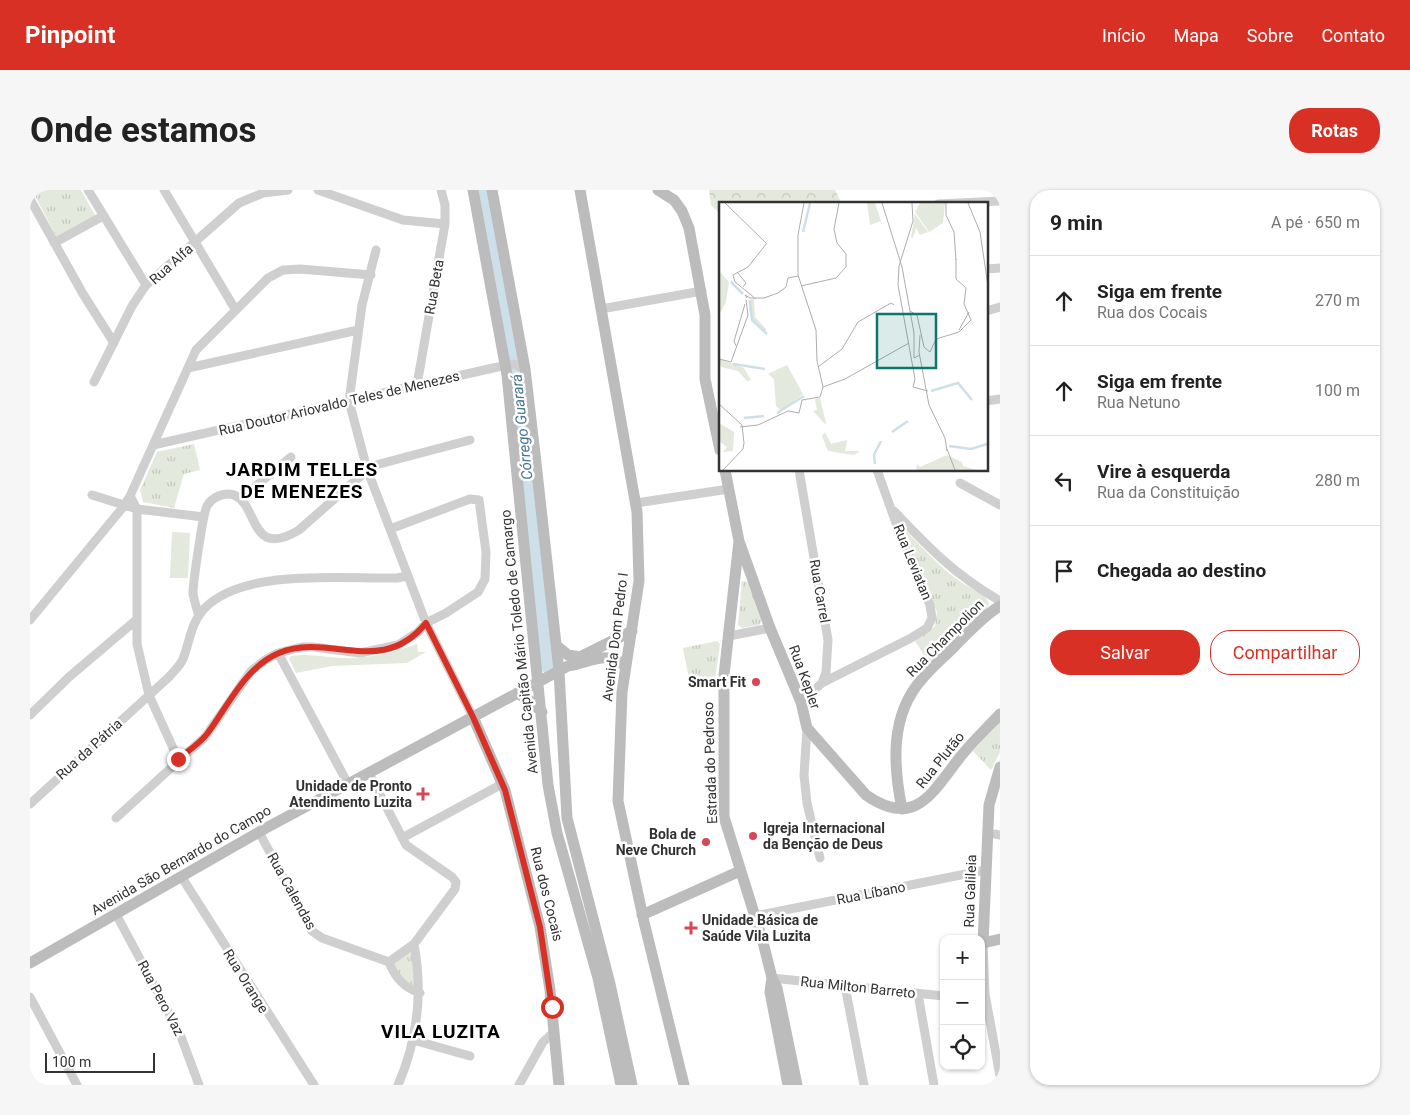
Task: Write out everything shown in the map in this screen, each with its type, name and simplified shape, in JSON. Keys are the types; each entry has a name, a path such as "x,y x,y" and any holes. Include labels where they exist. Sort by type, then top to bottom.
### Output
{"main road":[{"name":"Avenida Capitão Mário Toledo de Camargo","path":"473,190 507,366 548,785 557,833 598,978 621,1085"},
{"path":"492,190 522,368 557,646 566,818 610,984 632,1085"},
{"name":"Avenida Dom Pedro I","path":"580,190 636,503 640,564 632,631 625,666 620,717 618,801 642,915 684,1085"},
{"path":"658,190 674,200 686,219 702,291 705,314 705,379 719,445"},
{"path":"725,471 739,541"},
{"name":"Rua Kepler","path":"739,541 770,628 801,702 807,728"},
{"name":"Estrada do Pedroso","path":"739,541 724,675 723,805 727,833 755,916 772,978 777,988 797,1085"},
{"name":"Rua Champolion","path":"902,809 895,758 896,732 908,701 922,679 983,619 1000,606"},
{"path":"557,646 568,655 580,657 632,631"},
{"name":"Avenida São Bernardo do Campo","path":"30,963 259,832 559,670 600,657 618,660 625,666"},
{"path":"517,694 529,700 542,712"},
{"name":"Rua Plutão","path":"902,809 921,805 930,797 962,755 1000,714"},
{"name":"Rua dos Cocais","path":"473,717 502,784 540,927 545,950 559,1085"},
{"path":"543,725 550,734 561,735"},
{"path":"807,728 866,795 877,803 902,809"},
{"name":"Rua Galileia","path":"983,935 989,805 1000,767"},
{"path":"642,915 740,871"},
{"path":"985,943 1000,939"},
{"name":"Estrada do Pedroso","path":"772,978 770,992 788,1085"}],"street":[{"path":"88,190 146,286"},
{"path":"164,190 235,309"},
{"name":"Rua Alfa","path":"94,382 132,306 146,286 239,203 263,193 288,190"},
{"path":"318,190 403,220 445,224"},
{"name":"Rua Beta","path":"417,385 445,224 445,205 441,190"},
{"path":"30,199 114,343"},
{"path":"970,202 1000,201"},
{"path":"54,243 103,216"},
{"path":"376,250 358,330 348,401 368,469 407,576 426,623 473,717"},
{"path":"30,620 124,506 199,344 268,278 284,270 300,269 370,276"},
{"path":"601,309 702,291"},
{"path":"988,311 1000,307"},
{"path":"188,368 358,330"},
{"name":"Rua Doutor Ariovaldo Teles de Menezes","path":"153,445 507,366 522,368"},
{"path":"198,616 193,592 204,517 206,507 216,497 233,495 240,499 256,528 262,534 272,538 290,536 368,469 377,464 470,440"},
{"path":"240,499 291,457"},
{"name":"Rua Carrel","path":"799,471 828,635 826,672 822,683"},
{"name":"Rua Leviatan","path":"822,683 911,638 930,624 932,618 930,605 877,471"},
{"path":"960,483 1000,506"},
{"path":"636,503 729,489"},
{"path":"92,496 137,509 204,517"},
{"path":"130,496 137,509 135,621 138,653 149,694 178,759"},
{"path":"116,818 178,759 205,737 252,671 278,653 313,646 360,652 380,650 409,639 426,623 446,613 478,592 484,584 486,552 480,501 476,498 470,498 390,529"},
{"path":"892,509 942,560 964,579 1000,600"},
{"path":"198,616 206,607 228,594 269,580 397,578 407,576"},
{"name":"Rua da Pátria","path":"30,804 180,665 198,616"},
{"path":"30,715 98,651 135,621"},
{"path":"729,636 770,628"},
{"path":"278,653 348,784"},
{"path":"801,702 822,683"},
{"name":"Rua Kepler","path":"807,728 804,775 807,803 820,858"},
{"path":"368,773 408,848 452,877 456,882 454,888 414,944 389,962 392,971 404,985 420,993"},
{"path":"402,838 502,784"},
{"name":"Rua Calendas","path":"259,832 312,931 322,938 389,962"},
{"name":"Rua Líbano","path":"755,916 986,870"},
{"name":"Rua Orange","path":"181,876 314,1085"},
{"name":"Rua Pero Vaz","path":"116,914 180,1034 199,1085"},
{"path":"398,1085 410,1059 420,993 414,944"},
{"name":"Rua Milton Barreto","path":"772,978 940,996"},
{"path":"844,986 864,1085"},
{"path":"918,994 934,1085"},
{"path":"30,997 77,1085"},
{"name":"Rua Galileia","path":"985,1003 1000,1076"},
{"path":"519,1085 543,1042 554,1032"},
{"path":"413,1040 470,1056"}],"green space":[{"path":"32,190 81,190 96,217 57,238"},
{"path":"709,190 835,190 841,202 719,202 719,213 711,205"},
{"path":"194,444 200,470 184,474 174,508 143,502 140,490 157,452"},
{"path":"903,528 945,570 987,599 989,603 987,608 930,664 915,641 935,626 937,612"},
{"path":"172,532 190,533 188,578 170,578"},
{"path":"742,581 748,582 762,620 759,625 742,628 738,625"},
{"path":"717,641 720,644 714,687 691,689 683,648"},
{"path":"417,644 418,652 426,652 407,663 332,666 296,673 289,659 291,656 304,655 341,658 370,656 389,653"},
{"path":"1000,720 1000,752 991,770 973,751"},
{"path":"412,950 416,982 413,987 400,976 394,963"}],"waterway":[{"name":"Córrego Guarará","path":"483,190 516,367 548,667"}],"place":[{"name":"Smart Fit","path":"756,682"},
{"name":"Unidade de Pronto Atendimento Luzita","path":"423,794"},
{"name":"Igreja Internacional da Benção de Deus","path":"753,836"},
{"name":"Bola de Neve Church","path":"706,842"},
{"name":"Unidade Básica de Saúde Vila Luzita","path":"691,928"}],"district":[{"name":"JARDIM TELLES DE MENEZES","path":"302,480"},
{"name":"VILA LUZITA","path":"441,1031"}],"route":[{"path":"178,759 205,737 252,671 264,660 278,653 313,646 345,652 380,650 398,645 409,639 426,623 473,717 505,790 545,950 552,1007"}]}
